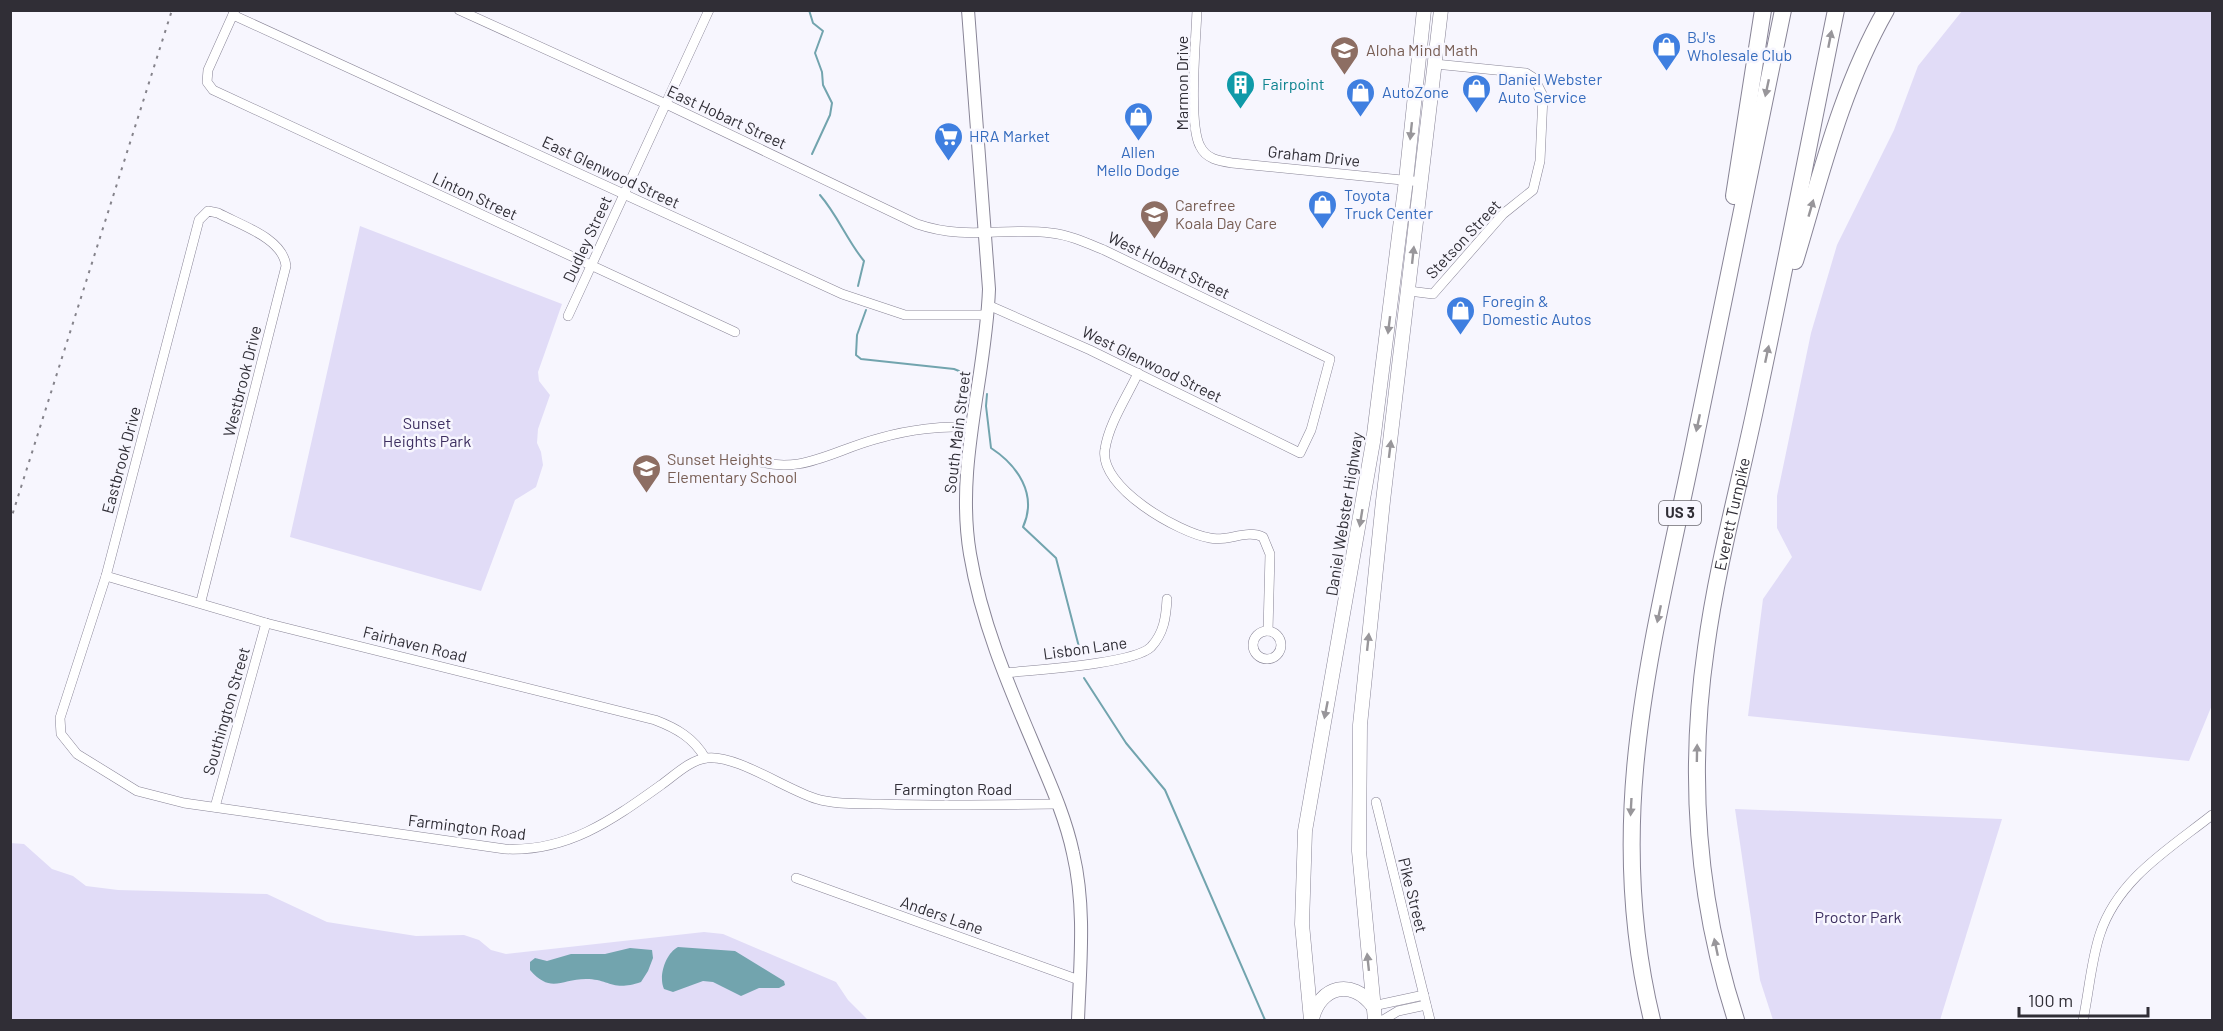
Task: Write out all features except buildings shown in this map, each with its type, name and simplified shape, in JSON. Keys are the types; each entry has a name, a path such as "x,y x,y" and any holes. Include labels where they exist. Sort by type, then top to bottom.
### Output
{"highway":[{"path":"1705,391 1763,10"},
{"name":"US 3","path":"1652,1020 1640,964 1632,897 1630,820 1633,774 1648,665 1783,10"},
{"name":"Everett Turnpike","path":"1737,1020 1730,1003 1713,935 1702,867 1697,797 1699,712 1713,604 1836,10"},
{"path":"1777,302 1788,286 1842,104 1860,61 1886,10"}],"main road":[{"name":"Daniel Webster Highway","path":"1311,1020 1302,924 1306,823 1372,449 1406,180 1424,10"},
{"path":"1375,1020 1359,866 1360,733 1383,501 1441,10"},
{"path":"1311,1020 1323,997 1338,988 1355,990 1373,1006"}],"street":[{"name":"East Hobart Street","path":"459,10 666,104 917,224 954,234 987,234"},
{"name":"Dudley Street","path":"568,316 709,10"},
{"name":"South Main Street","path":"968,10 972,92 987,234 988,310 966,488 970,555 981,600 1005,673 1069,837 1078,876 1081,918 1078,1020"},
{"name":"Marmon Drive","path":"1197,10 1195,111 1197,137 1205,153"},
{"name":"Linton Street","path":"234,13 208,70 207,82 218,93 735,332"},
{"name":"East Glenwood Street","path":"234,13 810,281 880,309 914,315 988,310"},
{"name":"Stetson Street","path":"1409,291 1433,294 1503,214 1533,190 1540,161 1543,96 1534,78 1516,70 1435,64"},
{"name":"Graham Drive","path":"1205,153 1213,159 1232,163 1422,182"},
{"name":"Eastbrook Drive","path":"60,717 106,576 199,220 208,211"},
{"name":"Westbrook Drive","path":"201,601 286,266 284,255 277,245 218,213 208,211"},
{"name":"West Hobart Street","path":"987,234 1036,232 1062,235 1088,243 1330,359 1311,430 1300,453"},
{"name":"West Glenwood Street","path":"988,310 1138,374 1300,453"},
{"path":"1138,374 1104,449 1107,466 1134,498 1180,530 1215,539 1253,534 1263,537 1270,554 1268,631"},
{"path":"750,459 772,465 807,464 889,435 948,427 972,428"},
{"name":"Fairhaven Road","path":"106,576 201,601 266,622 655,720 686,735 705,758"},
{"name":"Lisbon Lane","path":"1005,673 1141,655 1159,637 1166,622 1167,600"},
{"name":"Southington Street","path":"215,807 266,622"},
{"name":"Farmington Road","path":"60,717 61,735 71,748 137,791 215,807 525,850 545,848 592,830 628,809 690,765 705,758 727,759 793,791 832,802 967,806 1057,804"},
{"name":"Pike Street","path":"1376,802 1430,1020"},
{"path":"2083,1020 2100,936 2114,905 2125,888 2148,866 2212,815"},
{"name":"Anders Lane","path":"796,878 1080,980"},
{"path":"1373,1006 1425,1000"},
{"path":"1383,1020 1425,1000"}],"green space":[{"path":"1962,11 2212,11 2212,705 2189,761 1748,716 1763,599 1792,557 1777,528 1777,496 1811,333 1837,245 1894,130 1918,66"},
{"name":"Sunset Heights Park","path":"360,226 562,304 538,372 539,381 550,395 538,429 537,443 543,465 536,487 515,500 481,591 290,537"},
{"name":"Proctor Park","path":"1735,809 2002,819 1940,1020 1773,1020 1760,980"},
{"path":"10,843 24,844 52,869 73,876 86,886 118,890 267,894 327,922 416,936 464,935 479,940 491,950 506,954 704,932 723,934 836,982 848,1000 868,1020 11,1020"}],"water":[{"path":"678,947 735,951 784,981 785,985 779,988 759,988 741,996 713,982 703,981 673,992 664,989 662,978 664,965 670,954"},
{"path":"630,948 652,950 653,958 641,982 631,985 624,986 586,979 550,983 544,982 530,970 530,962 535,958 547,961 571,954 605,954"}],"waterway":[{"path":"809,10 813,23 823,31 815,53 822,72 823,85 832,103 830,115 812,154"},
{"path":"820,195 864,261 858,286"},
{"path":"866,310 857,335 856,355 861,359 954,369 969,375"},
{"path":"987,394 986,406 991,448 1009,463 1022,482 1028,503 1023,527 1056,558 1079,647"},
{"path":"1084,678 1126,743 1165,790 1265,1020"}],"railway":[{"path":"10,522 172,10"}],"place":[{"name":"BJ's Wholesale Club","path":"1666,72"},
{"name":"Aloha Mind Math","path":"1345,76"},
{"name":"Fairpoint","path":"1241,110"},
{"name":"Daniel Webster Auto Service","path":"1477,114"},
{"name":"AutoZone","path":"1361,118"},
{"name":"Allen Mello Dodge","path":"1138,142"},
{"name":"HRA Market","path":"948,162"},
{"name":"Toyota Truck Center","path":"1323,230"},
{"name":"Carefree Koala Day Care","path":"1154,240"},
{"name":"Foregin & Domestic Autos","path":"1461,336"},
{"name":"Sunset Heights Elementary School","path":"646,494"}]}
